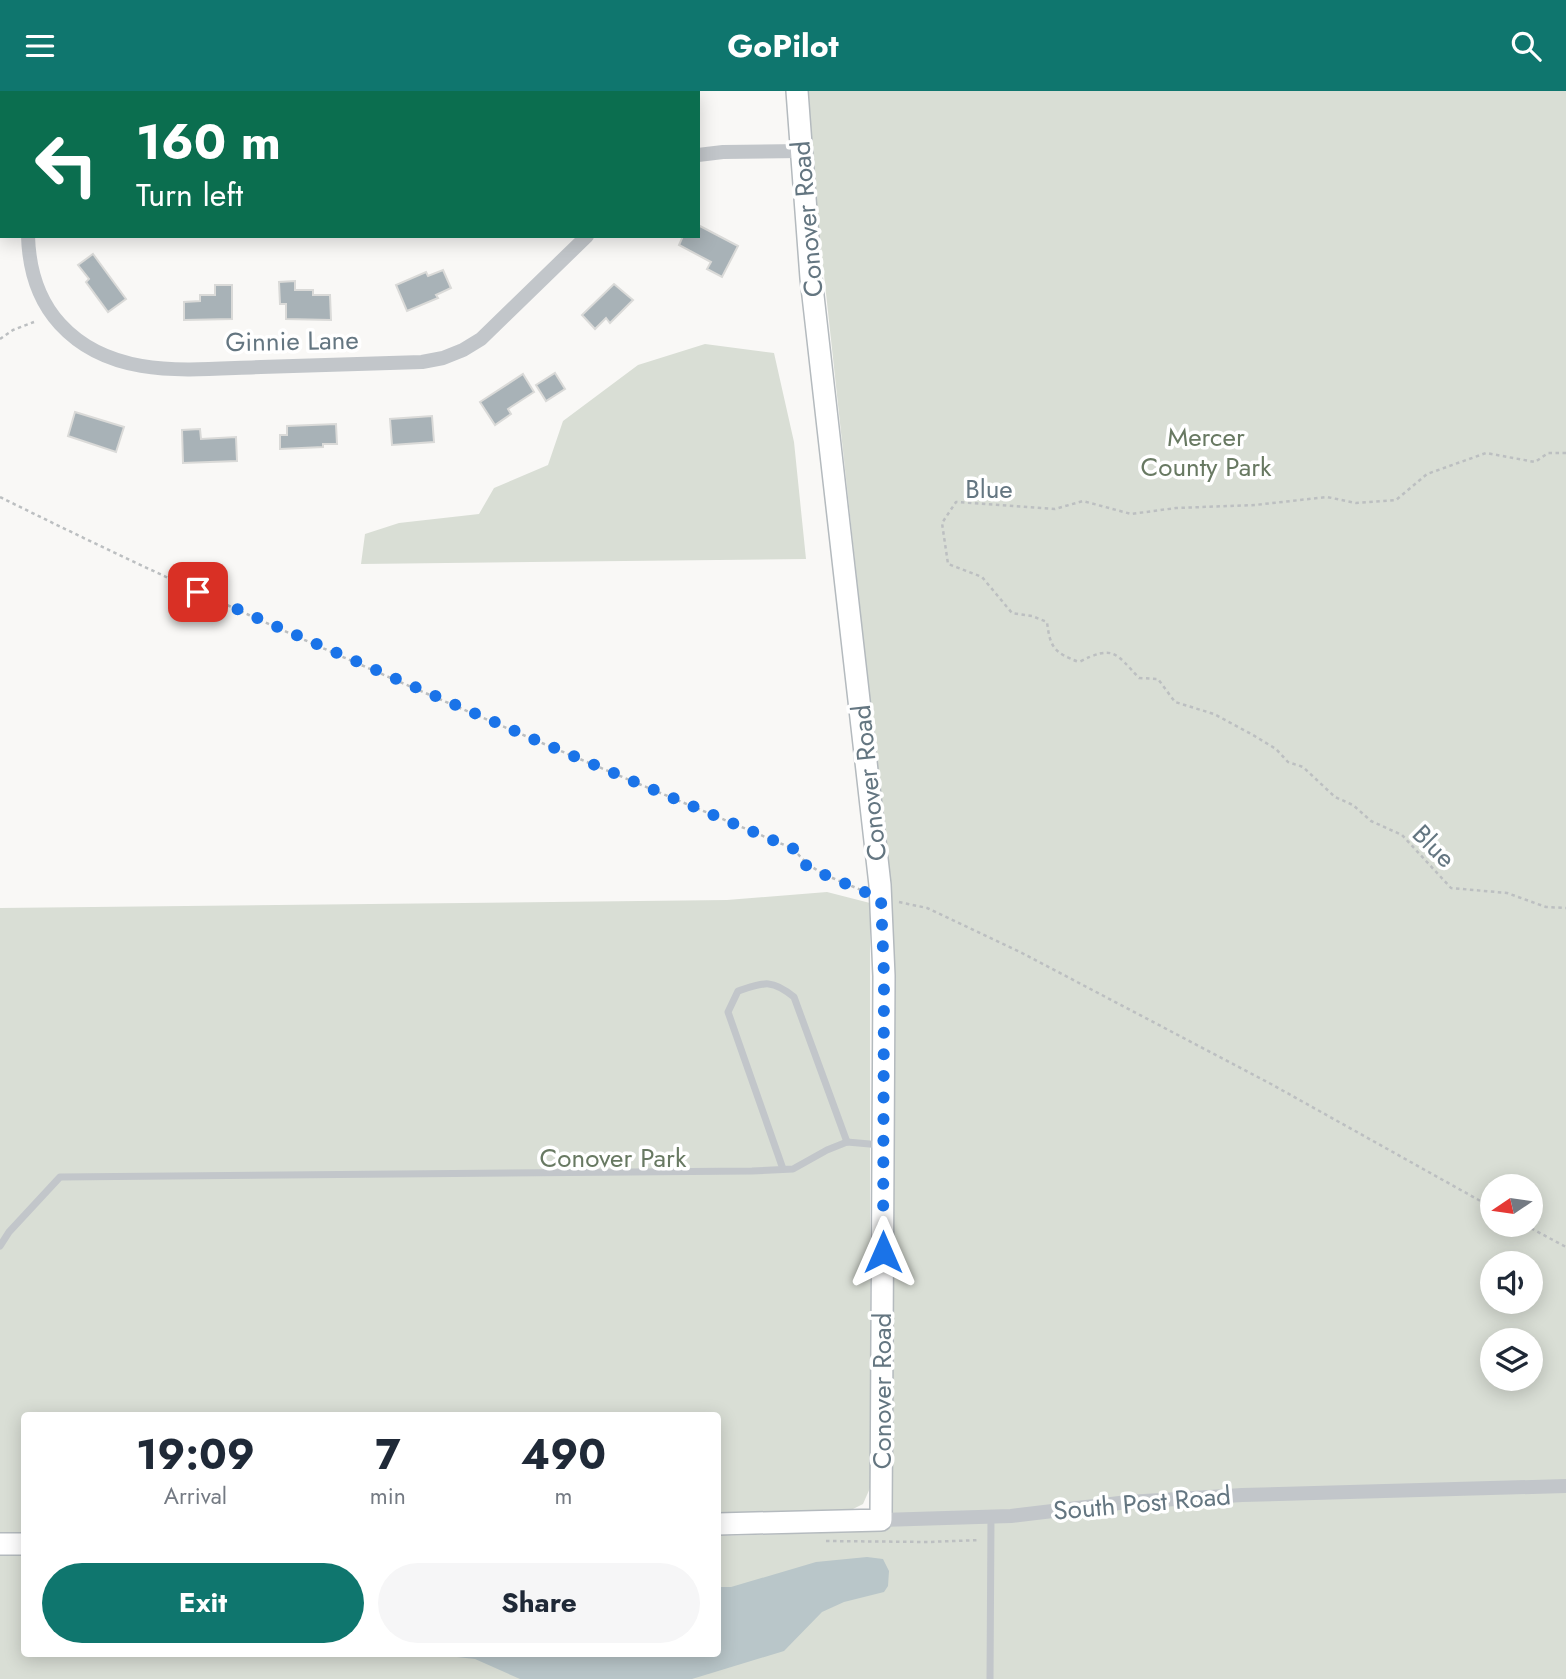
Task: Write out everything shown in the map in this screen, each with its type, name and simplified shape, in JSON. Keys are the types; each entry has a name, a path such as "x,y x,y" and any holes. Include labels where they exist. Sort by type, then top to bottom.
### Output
{"street":[{"name":"Conover Road","path":"797,91 820,359 875,824 881,899 884,976 881,1520"},
{"path":"700,155 801,151"},
{"name":"Ginnie Lane","path":"28,238 32,273 41,296 54,317 80,344 127,365 216,368 422,362 443,358 463,350 492,330 585,238"},
{"name":"South Post Road","path":"721,1524 991,1517 1128,1502 1242,1495 1566,1486"},
{"path":"0,1544 21,1544"}],"lane":[{"path":"783,1169 728,1012 738,991 760,984 780,985 794,997 847,1142"},
{"path":"0,1246 9,1232 60,1177 793,1169 847,1142 884,1145"},
{"path":"990,1679 991,1517"}],"path":[{"path":"0,339 13,330 34,322"},
{"name":"Blue","path":"1566,453 1548,453 1535,463 1486,453 1427,474 1396,500 1356,503 1327,497 1131,514 1083,501 1055,509 956,502 942,523 948,564 982,577 1012,613 1047,622 1050,644 1064,657 1079,661 1100,652 1117,655 1139,678 1158,679 1175,702 1214,715 1253,735 1276,749 1287,762 1303,767 1335,797 1353,805 1371,821 1402,835 1451,888 1507,893 1546,907 1566,908"},
{"path":"0,497 122,558 236,609 794,849 803,863 811,869 881,899 927,908 1022,953 1271,1084 1480,1201"},
{"path":"1544,1235 1566,1247"},
{"path":"823,1541 928,1542 990,1538"}],"green space":[{"name":"Mercer County Park","path":"806,91 1566,91 1566,1679 0,1679 0,1554 21,1553 21,1657 721,1657 721,1536 887,1531 889,1494 876,756"},
{"path":"705,344 774,353 794,442 806,559 361,564 365,534 399,523 479,514 494,488 548,465 563,421 638,365"},
{"name":"Conover Park","path":"827,892 870,903 870,1488 863,1504 849,1511 721,1513 721,1412 21,1412 21,1534 0,1535 0,908 727,900"}],"shaded area":[{"path":"867,1557 883,1559 889,1571 888,1586 884,1592 844,1602 822,1612 784,1651 692,1679 520,1679 475,1659 457,1657 721,1657 721,1587 731,1587 816,1562"}],"building":[{"path":"700,226 738,246 722,277 707,269 711,262 679,245 682,238 700,238"},
{"path":"93,254 126,299 108,312 86,282 89,279 78,265"},
{"path":"443,270 451,288 436,295 438,298 407,311 396,285 426,272 428,276"},
{"path":"295,281 295,290 313,290 313,295 330,295 331,320 286,319 286,304 280,304 279,282"},
{"path":"614,284 633,300 610,323 606,318 595,329 582,315"},
{"path":"215,285 232,285 232,319 184,320 184,302 200,301 200,295 215,295"},
{"path":"555,373 565,389 546,401 536,385"},
{"path":"523,374 534,392 508,409 511,414 495,425 480,402"},
{"path":"75,412 124,427 116,452 68,436"},
{"path":"432,416 434,442 392,445 390,419"},
{"path":"336,424 337,444 280,449 280,435 287,435 287,426"},
{"path":"200,429 201,439 236,437 237,461 183,463 182,430"}],"route":[{"path":"198,592 538,741 794,849 803,863 811,869 881,899 884,976 883,1252"}]}
